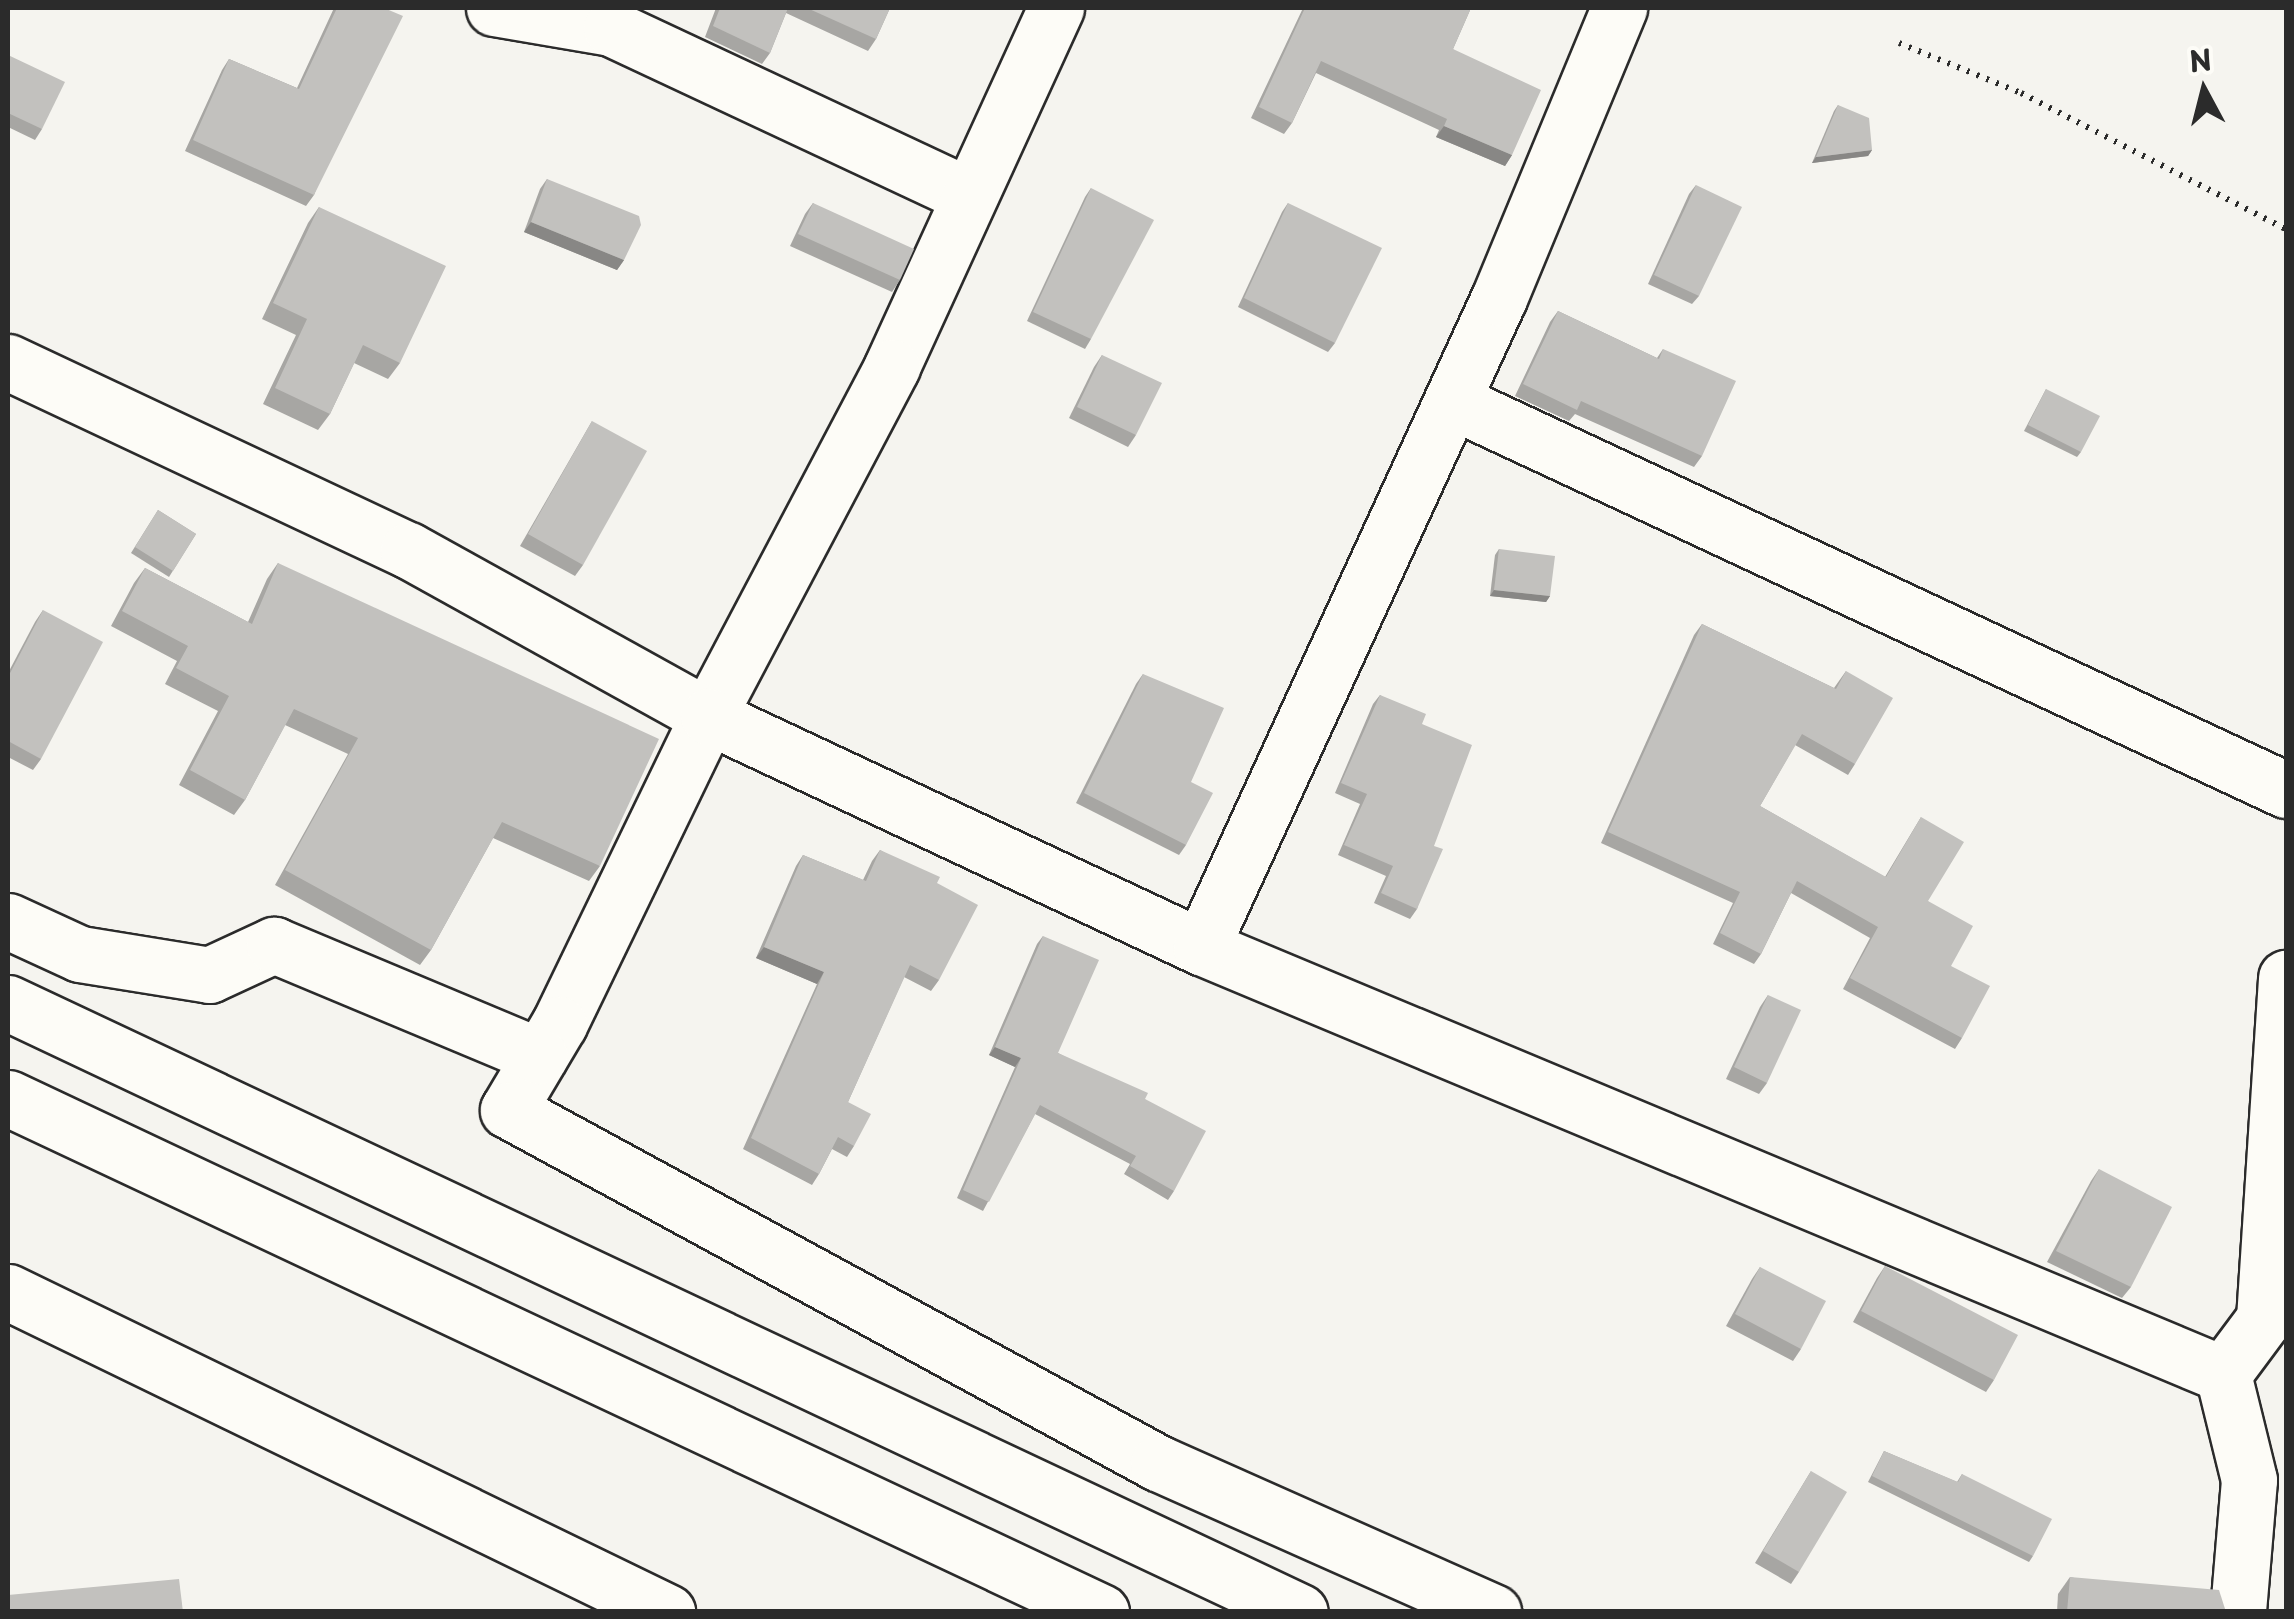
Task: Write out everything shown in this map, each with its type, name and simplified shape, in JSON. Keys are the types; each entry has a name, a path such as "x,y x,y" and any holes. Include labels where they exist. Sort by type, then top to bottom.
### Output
{"street":[{"path":"1056,8 966,194 892,367 708,716 540,1056 508,1110 1158,1463 1493,1612"},
{"path":"1201,948 1452,401 1619,8"},
{"path":"506,10 611,28 966,194"},
{"path":"8,362 408,550 708,716 1201,948 2223,1374"},
{"path":"1452,401 2286,790"},
{"path":"8,922 80,954 209,975 274,945 540,1056"},
{"path":"2223,1374 2264,1319 2284,1059 2286,978"},
{"path":"8,1004 1300,1612"},
{"path":"8,1098 1101,1612"},
{"path":"8,1292 668,1612"},
{"path":"2223,1374 2250,1480 2238,1612"}],"path":[{"path":"1899,44 2021,92 2286,229"}],"building":[{"path":"337,8 384,8 403,16 314,195 193,140 229,59 299,89"},
{"path":"720,8 788,8 770,53 713,26"},
{"path":"807,8 890,8 876,39"},
{"path":"1305,8 1471,8 1453,49 1541,90 1512,155 1444,126 1447,119 1321,61 1292,123 1259,107"},
{"path":"8,55 65,82 42,129 8,113"},
{"path":"1838,105 1869,118 1872,150 1816,157"},
{"path":"547,179 639,216 641,225 624,260 531,222"},
{"path":"1696,185 1742,207 1699,296 1654,275"},
{"path":"1091,188 1154,220 1091,339 1033,312"},
{"path":"813,203 914,249 900,280 798,234"},
{"path":"1288,203 1382,248 1335,343 1244,298"},
{"path":"319,207 446,266 400,363 363,345 330,414 275,388 307,319 273,303"},
{"path":"1558,311 1659,359 1663,349 1736,381 1702,456 1581,401 1577,410 1523,384"},
{"path":"1102,355 1162,383 1136,435 1077,407"},
{"path":"2046,389 2100,416 2081,452 2028,425"},
{"path":"592,421 647,451 583,565 528,534"},
{"path":"158,510 196,534 173,571 135,547"},
{"path":"1499,549 1555,556 1550,596 1494,590"},
{"path":"278,563 659,739 600,866 502,822 431,950 285,870 358,738 294,709 245,800 190,770 229,696 176,668 188,646 122,611 145,568 252,624"},
{"path":"43,610 103,642 41,759 8,741 8,677"},
{"path":"1702,624 1836,689 1846,671 1893,698 1855,764 1802,734 1760,806 1886,877 1921,817 1964,842 1928,901 1973,926 1951,966 1990,986 1962,1038 1850,978 1878,927 1797,881 1761,954 1720,933 1740,892 1608,832"},
{"path":"1143,674 1224,708 1191,782 1213,793 1186,845 1084,793"},
{"path":"1380,695 1426,714 1422,724 1472,745 1434,846 1443,849 1417,909 1381,893 1393,866 1344,845 1367,794 1341,783"},
{"path":"880,850 940,877 937,883 978,905 939,980 910,965 848,1102 871,1114 854,1146 838,1137 819,1174 751,1138 824,972 764,947 803,855 866,881"},
{"path":"1043,936 1099,960 1058,1053 1148,1093 1145,1099 1206,1131 1174,1191 1130,1166 1136,1156 1040,1105 989,1202 963,1190 1021,1058 995,1047"},
{"path":"1768,995 1801,1010 1767,1083 1734,1067"},
{"path":"2099,1169 2172,1207 2131,1287 2056,1251"},
{"path":"1885,1266 2018,1335 1994,1380 1861,1311"},
{"path":"1760,1267 1826,1301 1801,1349 1735,1314"},
{"path":"1884,1451 1958,1482 1962,1474 2052,1519 2033,1556 1872,1476"},
{"path":"1811,1471 1847,1492 1799,1572 1763,1551"},
{"path":"2070,1577 2219,1590 2226,1612 2067,1612"},
{"path":"179,1579 183,1612 8,1612 8,1595"}]}
